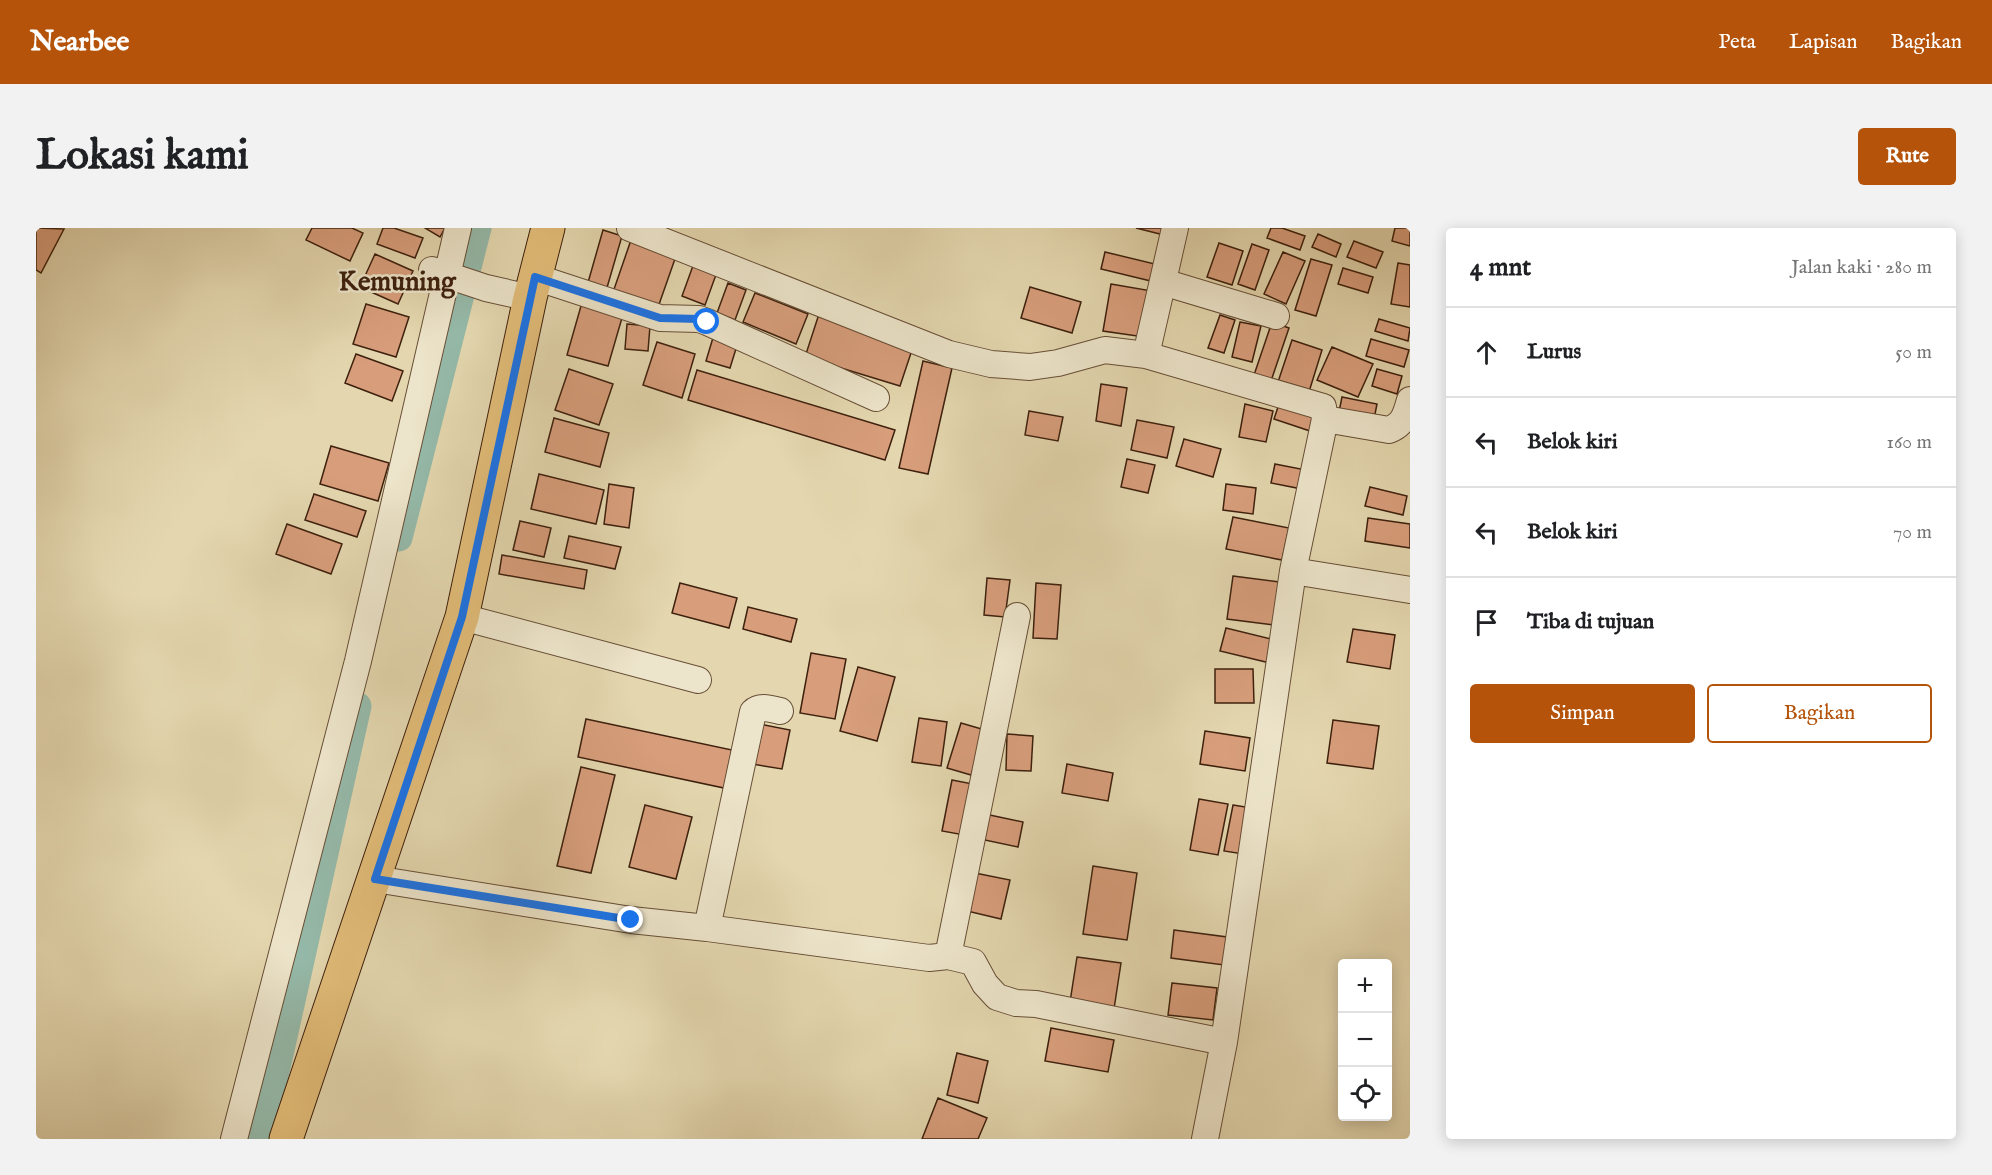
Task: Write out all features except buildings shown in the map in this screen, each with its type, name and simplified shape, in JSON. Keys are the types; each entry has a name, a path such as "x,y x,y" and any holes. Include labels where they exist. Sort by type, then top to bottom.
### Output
{"main road":[{"path":"286,1139 462,617 532,287 548,228"}],"street":[{"path":"234,1139 358,661 458,228"},
{"path":"630,228 949,354 990,364 1030,367 1058,363 1106,351 1146,355 1323,407 1325,419 1293,571 1224,1042 1205,1139"},
{"path":"1146,355 1175,228"},
{"path":"446,275 486,288 532,287 660,318 699,319 876,398"},
{"path":"1163,282 1276,316"},
{"path":"1325,419 1389,430 1398,426 1405,418 1410,400"},
{"path":"1293,571 1410,590"},
{"path":"948,956 1017,616"},
{"path":"462,617 698,680"},
{"path":"707,928 753,712 762,708 780,711"},
{"path":"375,879 631,920 929,958 948,956 973,962 985,984 998,997 1016,1003 1036,1004 1224,1042"}],"waterway":[{"path":"399,538 478,228"},
{"path":"261,1139 358,706"}],"district":[{"name":"Kemuning","path":"397,281"}],"route":[{"path":"631,920 375,879 462,617 535,277 660,318 699,319 707,322"}]}
